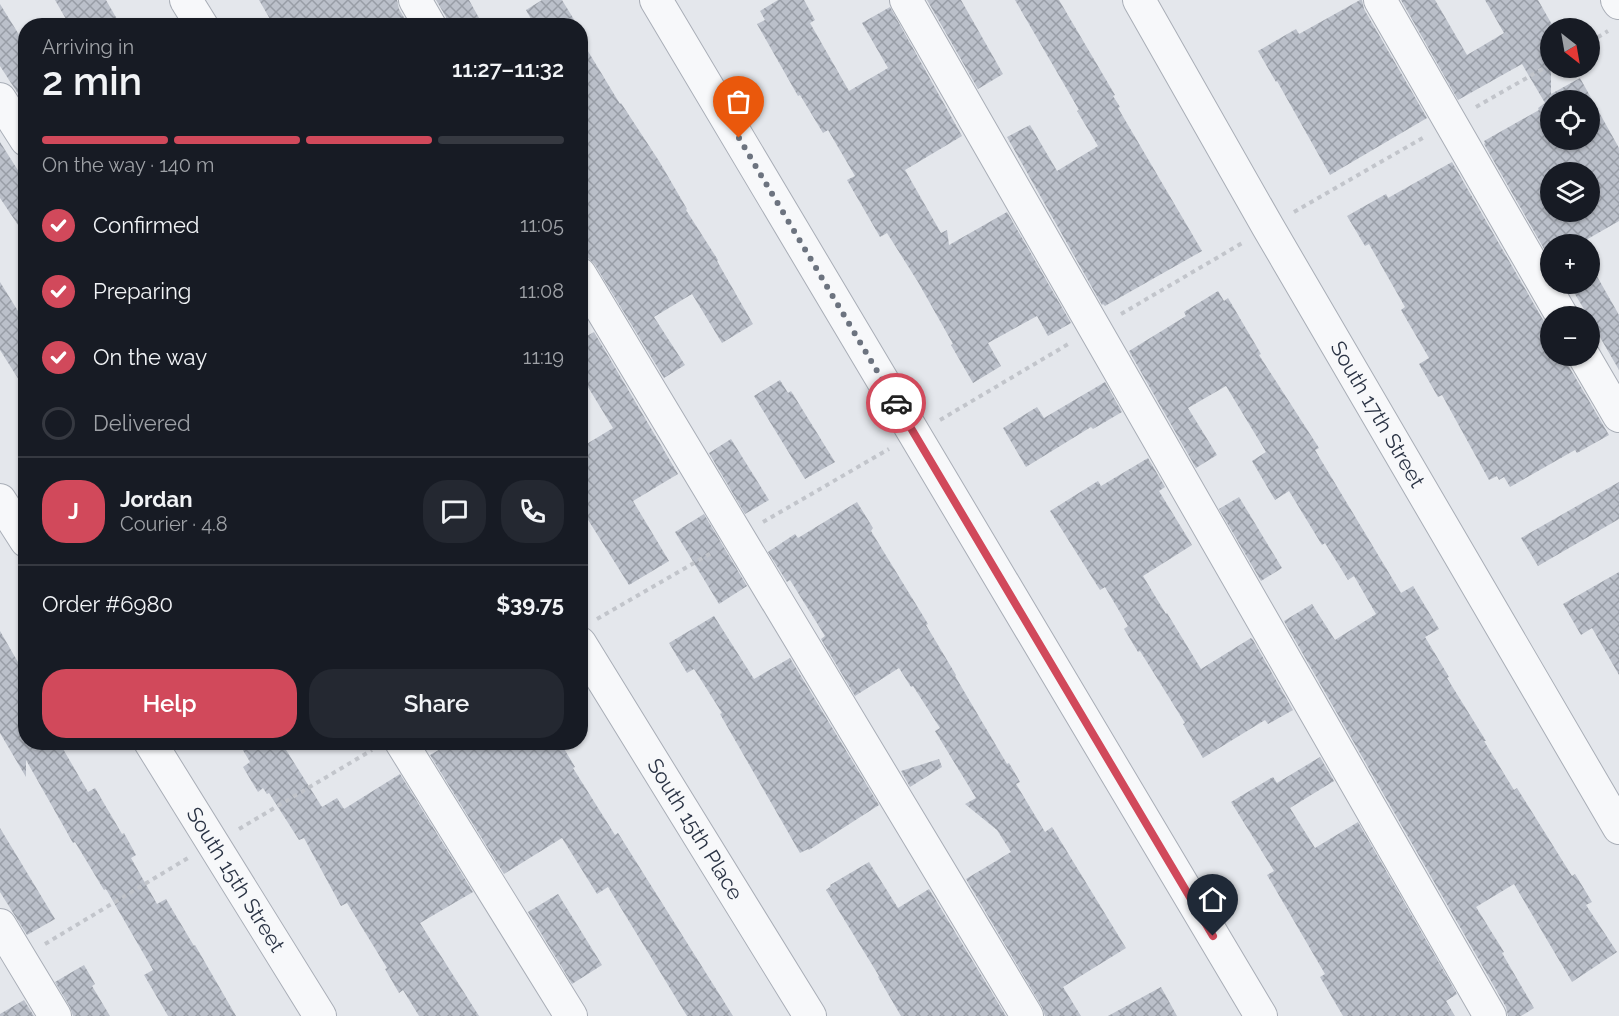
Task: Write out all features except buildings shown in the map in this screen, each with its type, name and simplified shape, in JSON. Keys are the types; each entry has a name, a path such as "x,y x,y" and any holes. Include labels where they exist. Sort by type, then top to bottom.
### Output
{"street":[{"path":"186,0 197,18"},
{"path":"415,0 425,18"},
{"path":"656,0 1261,1016"},
{"path":"906,0 1490,1016"},
{"name":"South 17th Street","path":"1139,0 1268,227 1619,828"},
{"path":"1380,0 1556,306"},
{"path":"0,99 18,127"},
{"path":"588,287 1027,1016"},
{"path":"1590,366 1619,416"},
{"path":"0,500 18,528"},
{"name":"South 15th Place","path":"588,640 810,1016"},
{"name":"South 15th Street","path":"155,750 320,1016"},
{"path":"406,750 571,1016"},
{"path":"0,925 55,1016"}],"path":[{"path":"1600,30 1616,11"},
{"path":"588,631 739,537 1540,70"}],"way so far":[{"path":"739,138 896,403"}],"route":[{"path":"896,403 1213,936"}]}
